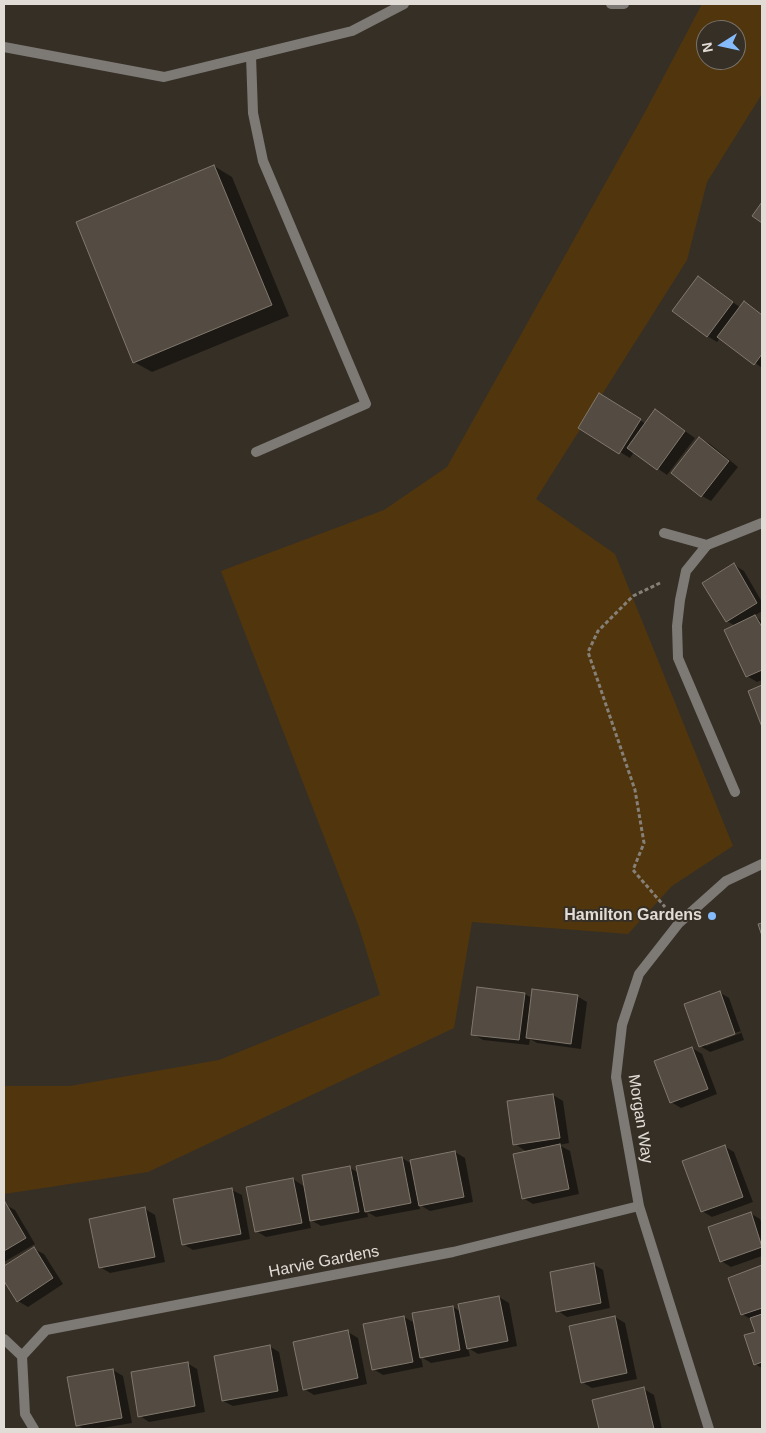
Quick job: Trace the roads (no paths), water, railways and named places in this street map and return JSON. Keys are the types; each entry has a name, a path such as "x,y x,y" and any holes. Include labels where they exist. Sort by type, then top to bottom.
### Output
{"street":[{"path":"4,47 164,78 352,31 404,4"},
{"path":"611,4 624,4"},
{"path":"251,56 253,113 263,161 366,404 256,452"},
{"path":"735,792 678,658 677,626 686,571 707,545 762,523"},
{"path":"664,532 707,545"},
{"name":"Morgan Way","path":"708,1429 639,1206 616,1077 622,1025 639,974 679,923 726,882 762,864"},
{"name":"Harvie Gardens","path":"22,1356 46,1330 453,1252 639,1206"},
{"path":"4,1339 22,1356 25,1414 34,1429"}],"place":[{"name":"Hamilton Gardens","path":"712,916"}]}
